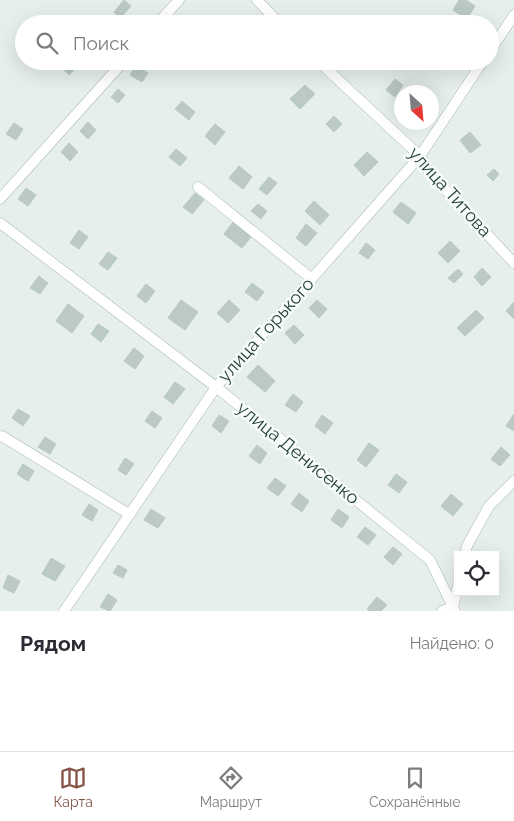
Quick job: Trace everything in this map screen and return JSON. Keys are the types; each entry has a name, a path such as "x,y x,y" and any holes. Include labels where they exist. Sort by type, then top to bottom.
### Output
{"street":[{"path":"165,15 179,0"},
{"path":"258,0 272,15"},
{"path":"499,38 514,15"},
{"path":"0,199 116,70"},
{"name":"улица Титова","path":"328,70 420,156 429,172 514,263"},
{"name":"улица Горького","path":"64,611 216,387 420,156 477,70"},
{"path":"198,187 312,279"},
{"name":"улица Денисенко","path":"0,223 216,387 430,560 454,609"},
{"path":"2,436 129,514"},
{"path":"466,551 489,506 514,481"},
{"path":"442,611 454,609 456,596"}],"building":[{"path":"124,0 131,6 123,15 117,15 114,12"},
{"path":"459,0 466,0 475,6 469,15 461,15 453,10"},
{"path":"64,70 74,70 69,75"},
{"path":"133,70 143,70 148,73 142,82 130,75"},
{"path":"395,79 403,85 394,85 394,96 386,90"},
{"path":"305,85 315,94 300,109 290,99"},
{"path":"118,89 125,95 118,103 111,97"},
{"path":"182,101 195,112 189,120 175,109"},
{"path":"334,116 342,124 334,132 326,124"},
{"path":"88,122 96,130 88,139 80,131"},
{"path":"14,123 23,129 16,140 6,134"},
{"path":"215,124 225,132 215,145 205,136"},
{"path":"470,132 481,145 470,153 460,140"},
{"path":"69,143 78,152 70,161 61,152"},
{"path":"176,149 187,158 180,166 169,157"},
{"path":"367,152 378,162 364,176 354,165"},
{"path":"239,166 252,177 243,189 229,178"},
{"path":"494,169 499,174 493,181 487,175"},
{"path":"269,177 277,183 267,195 259,189"},
{"path":"26,188 36,195 28,206 18,199"},
{"path":"195,193 204,200 192,214 183,207"},
{"path":"314,201 329,215 320,225 305,211"},
{"path":"401,202 416,213 408,224 393,212"},
{"path":"258,204 267,211 261,219 251,211"},
{"path":"233,222 251,237 242,248 224,234"},
{"path":"306,224 317,233 306,246 296,238"},
{"path":"79,230 88,237 79,249 70,243"},
{"path":"450,241 460,251 448,263 438,253"},
{"path":"366,243 375,250 368,259 359,253"},
{"path":"108,252 117,258 108,270 99,264"},
{"path":"482,268 491,277 482,286 474,277"},
{"path":"458,269 463,274 454,283 448,278"},
{"path":"39,276 48,283 40,294 30,288"},
{"path":"252,283 264,292 257,301 245,292"},
{"path":"146,284 155,291 146,303 137,296"},
{"path":"181,300 198,312 185,330 168,318"},
{"path":"229,300 240,310 228,323 217,313"},
{"path":"317,300 327,309 319,318 309,308"},
{"path":"514,302 514,319 506,311"},
{"path":"68,304 84,316 72,333 56,321"},
{"path":"476,310 484,318 465,336 457,328"},
{"path":"98,324 109,331 101,342 91,334"},
{"path":"294,325 304,335 295,344 285,333"},
{"path":"134,348 144,356 135,369 124,361"},
{"path":"258,365 275,381 265,392 247,377"},
{"path":"175,382 185,389 173,404 164,397"},
{"path":"293,394 303,402 296,412 285,405"},
{"path":"18,409 30,416 23,426 12,418"},
{"path":"152,411 162,418 155,428 145,421"},
{"path":"514,414 514,431 506,426"},
{"path":"219,415 229,421 221,433 212,426"},
{"path":"322,415 333,423 325,434 315,426"},
{"path":"45,437 56,444 50,454 38,447"},
{"path":"369,443 379,450 366,467 357,460"},
{"path":"257,445 267,453 260,464 249,456"},
{"path":"501,447 510,455 500,466 491,459"},
{"path":"125,458 134,464 126,475 118,470"},
{"path":"23,464 34,471 28,481 17,474"},
{"path":"396,474 407,482 399,493 388,485"},
{"path":"275,478 286,486 278,496 267,488"},
{"path":"299,493 309,501 302,512 291,504"},
{"path":"451,494 463,504 453,516 441,506"},
{"path":"89,504 98,510 92,521 82,515"},
{"path":"151,509 165,518 158,528 144,520"},
{"path":"338,509 349,517 342,528 331,520"},
{"path":"365,527 376,535 368,545 357,537"},
{"path":"393,547 402,554 393,565 384,557"},
{"path":"51,558 65,566 55,581 42,574"},
{"path":"118,565 127,570 123,578 113,573"},
{"path":"8,575 20,581 14,593 3,588"},
{"path":"108,594 117,600 110,611 100,607"},
{"path":"377,597 387,605 381,611 370,611 367,609"}]}
